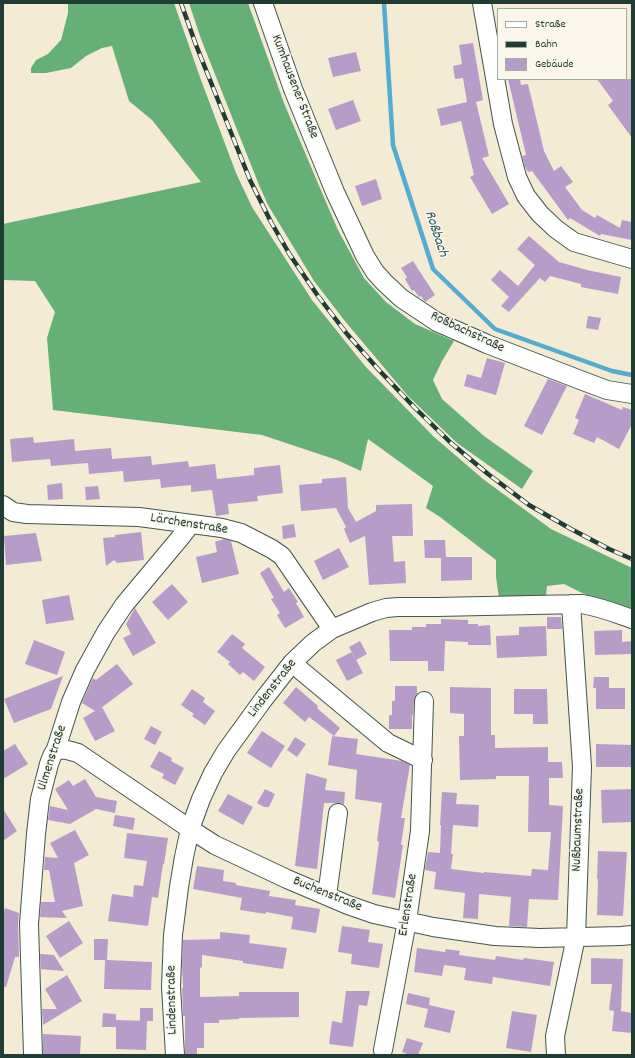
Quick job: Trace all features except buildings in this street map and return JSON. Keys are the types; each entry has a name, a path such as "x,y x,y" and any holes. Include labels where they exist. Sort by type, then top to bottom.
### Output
{"street":[{"name":"Kumhausener Straße","path":"263,3 293,89 326,170"},
{"path":"482,3 504,124 517,177 526,196 540,214 556,229 574,242 632,259"},
{"name":"Roßbachstraße","path":"326,170 365,256 375,272 401,298 437,322 487,344 607,390 632,394"},
{"name":"Lärchenstraße","path":"3,505 13,512 27,514 139,517 222,528 241,533 272,549 282,556 332,629"},
{"name":"Ulmenstraße","path":"32,1055 30,924 33,862 40,799 49,764 56,749 71,702 85,670 106,632 124,605 191,524"},
{"name":"Nußbaumstraße","path":"556,1055 555,1036 576,937 582,767 571,604"},
{"name":"Lindenstraße","path":"175,1055 172,987 173,936 179,887 190,829 201,799 213,773 226,751 292,663 313,643 332,629 372,612 398,606 436,607 582,604 608,610 632,619"},
{"path":"292,663 388,743 422,760"},
{"name":"Erlenstraße","path":"383,1050 407,921 420,831 424,701"},
{"name":"Buchenstraße","path":"56,749 78,753 215,845 287,880 374,914 433,927 495,936 540,938 632,935"},
{"path":"327,896 338,813"}],"green space":[{"path":"68,3 174,3 236,173 252,207 312,300 365,366 433,436 483,479 551,529 632,568 632,612 610,602 588,596 564,584 547,586 546,596 499,598 496,577 496,560 426,508 433,486 368,439 361,471 337,460 262,435 53,410 47,338 55,312 35,281 3,280 3,224 201,182 152,120 129,101 112,46 102,48 86,56 71,68 46,73 31,73 31,68 36,60 48,54 61,40 68,13"},
{"path":"189,3 248,3 284,103 338,230 364,278 386,302 415,324 454,341 433,380 442,399 484,436 533,471 522,489 457,443 408,396 344,320 314,281 268,205 259,185 201,39"}],"waterway":[{"name":"Roßbach","path":"384,3 393,145 433,269 495,329 612,371 632,375"}],"railway":[{"path":"181,3 196,45 250,180 271,222 290,255 318,296 347,334 415,408 451,443 488,474 529,505 609,549 632,559"}]}
